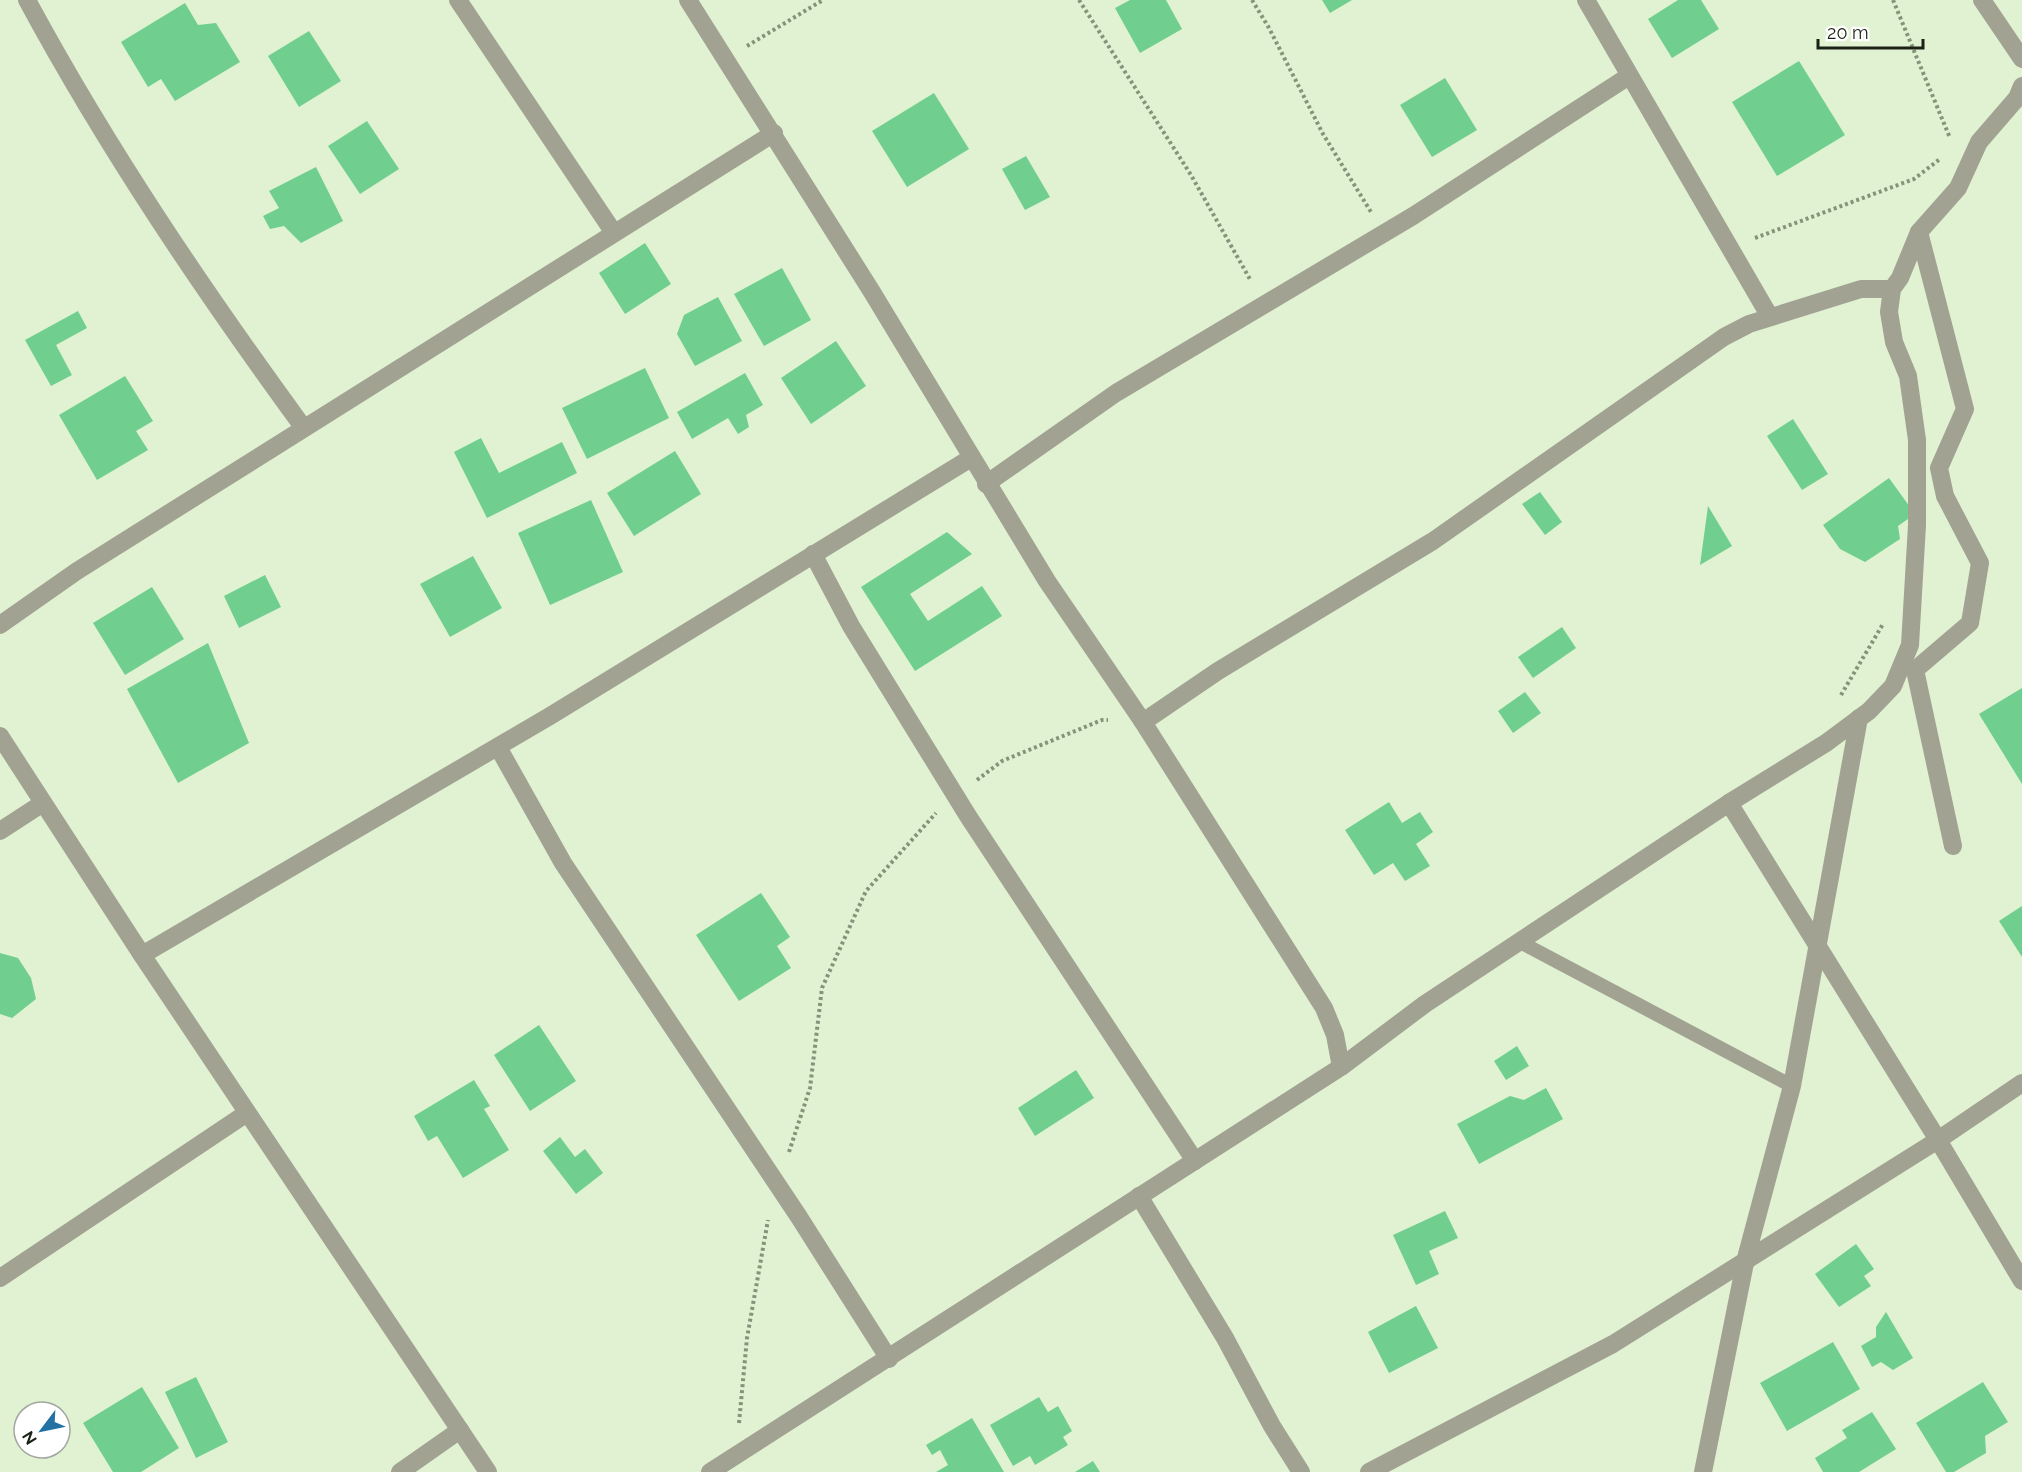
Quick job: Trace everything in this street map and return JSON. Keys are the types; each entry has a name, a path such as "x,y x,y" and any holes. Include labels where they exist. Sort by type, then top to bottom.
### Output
{"street":[{"path":"27,0 72,82 165,230 303,427"},
{"path":"458,0 614,233"},
{"path":"688,0 774,133 1047,581 1143,722 1324,1008 1335,1035 1341,1067"},
{"path":"1586,0 1770,317"},
{"path":"1982,0 2022,59"},
{"path":"986,484 1116,393 1385,233 1629,76"},
{"path":"710,1472 1341,1067 1425,1004 1728,803 1826,743 1859,718 1893,686 1910,645 1917,525 1917,440 1908,376 1894,342 1889,312 1892,289 1900,278 1919,232 1958,188 1979,142 2017,98 2022,86"},
{"path":"0,625 77,571 303,427 774,133"},
{"path":"1919,232 1965,409 1939,468 1946,496 1980,563 1970,622 1915,670 1953,846"},
{"path":"1143,722 1218,670 1433,541 1724,337 1770,317 1861,289 1892,289"},
{"path":"142,955 498,747 971,458"},
{"path":"813,554 851,626 956,796 1195,1161"},
{"path":"1703,1472 1746,1258 1792,1086 1819,948 1859,718"},
{"path":"0,736 142,955 488,1472"},
{"path":"498,747 563,863 889,1359"},
{"path":"0,831 44,802"},
{"path":"1728,803 1938,1140 2022,1281"},
{"path":"1369,1472 1613,1344 1746,1258 1938,1140 2022,1083"},
{"path":"0,1278 247,1113"},
{"path":"1139,1196 1226,1338 1272,1426 1301,1472"},
{"path":"400,1472 460,1431"}],"lane":[{"path":"1520,942 1792,1086"}],"path":[{"path":"726,58 823,0"},
{"path":"1079,0 1191,175 1265,305"},
{"path":"1252,0 1269,28 1323,134 1385,233"},
{"path":"1893,0 1954,148"},
{"path":"1731,247 1914,179 1946,154"},
{"path":"1836,705 1887,617"},
{"path":"735,1456 747,1338 762,1248 778,1187 810,1088 822,988 866,891 925,822 1002,761 1102,720 1143,722"}],"building":[{"path":"1130,0 1166,0 1182,29 1140,53 1115,8"},
{"path":"1322,0 1352,0 1330,13"},
{"path":"1678,0 1701,0 1719,29 1672,58 1648,19"},
{"path":"185,3 198,25 216,23 240,62 175,101 161,79 148,87 121,42"},
{"path":"309,31 341,81 299,107 268,56"},
{"path":"1799,61 1845,135 1777,176 1732,102"},
{"path":"1445,78 1477,130 1432,157 1400,105"},
{"path":"934,93 969,149 907,187 872,131"},
{"path":"367,121 399,169 360,194 328,146"},
{"path":"1026,156 1050,197 1025,210 1002,169"},
{"path":"316,167 343,221 301,243 284,226 270,229 263,216 279,208 269,191"},
{"path":"645,243 671,284 625,314 599,273"},
{"path":"782,268 811,320 764,346 734,294"},
{"path":"718,297 742,341 695,366 677,334 684,315"},
{"path":"78,311 87,328 56,345 72,375 51,386 25,340"},
{"path":"836,341 866,386 811,424 781,378"},
{"path":"645,368 669,418 587,459 562,408"},
{"path":"745,373 763,405 746,415 749,427 738,434 728,418 692,439 677,412"},
{"path":"125,376 153,421 136,431 148,450 97,480 59,415"},
{"path":"1793,419 1828,474 1802,490 1767,436"},
{"path":"481,438 499,473 562,442 577,473 487,518 454,452"},
{"path":"675,451 701,494 634,536 607,493"},
{"path":"1889,478 1915,514 1898,526 1900,539 1865,562 1840,549 1823,525"},
{"path":"1540,492 1562,522 1545,535 1522,504"},
{"path":"591,500 623,572 550,605 518,533"},
{"path":"1708,506 1732,546 1700,565"},
{"path":"947,532 972,554 910,594 928,621 982,586 1002,616 915,671 861,587"},
{"path":"473,556 502,608 450,637 420,584"},
{"path":"265,575 281,607 239,628 224,596"},
{"path":"152,587 184,639 125,675 93,623"},
{"path":"1562,627 1576,648 1533,678 1518,657"},
{"path":"208,643 249,743 178,783 127,689"},
{"path":"2022,688 2022,784 1979,714"},
{"path":"1525,692 1541,713 1513,733 1498,711"},
{"path":"1389,802 1402,823 1420,812 1433,832 1416,844 1430,866 1405,881 1393,863 1374,875 1345,830"},
{"path":"761,893 790,937 777,946 791,968 739,1001 696,935"},
{"path":"2022,906 2022,957 1999,921"},
{"path":"0,953 18,958 31,978 36,999 12,1018 0,1014"},
{"path":"539,1025 576,1081 530,1111 494,1055"},
{"path":"1517,1046 1529,1066 1506,1080 1494,1061"},
{"path":"1076,1070 1094,1098 1035,1136 1018,1108"},
{"path":"474,1080 490,1106 484,1109 509,1150 463,1178 437,1136 428,1141 414,1116"},
{"path":"1546,1088 1563,1119 1479,1164 1457,1124 1510,1096 1524,1100"},
{"path":"560,1137 575,1157 585,1149 603,1173 576,1194 543,1151"},
{"path":"1445,1211 1458,1238 1429,1251 1439,1274 1416,1285 1393,1235"},
{"path":"1856,1244 1874,1269 1864,1276 1871,1286 1839,1307 1815,1274"},
{"path":"1416,1306 1438,1348 1389,1373 1368,1332"},
{"path":"1886,1312 1913,1358 1893,1370 1881,1362 1872,1367 1861,1346 1876,1337 1876,1327"},
{"path":"1833,1342 1860,1389 1787,1431 1760,1383"},
{"path":"196,1377 228,1442 196,1458 165,1392"},
{"path":"1983,1382 2008,1422 1985,1436 1986,1453 1954,1472 1946,1472 1916,1423"},
{"path":"142,1387 179,1448 141,1472 113,1472 83,1423"},
{"path":"1039,1397 1048,1412 1058,1406 1072,1431 1063,1437 1068,1445 1035,1465 1030,1456 1013,1466 990,1425"},
{"path":"1872,1412 1896,1449 1859,1472 1823,1472 1815,1458 1847,1438 1842,1430"},
{"path":"972,1418 1004,1472 936,1472 948,1465 940,1450 932,1455 926,1445"},
{"path":"1093,1461 1100,1472 1075,1472"}]}
